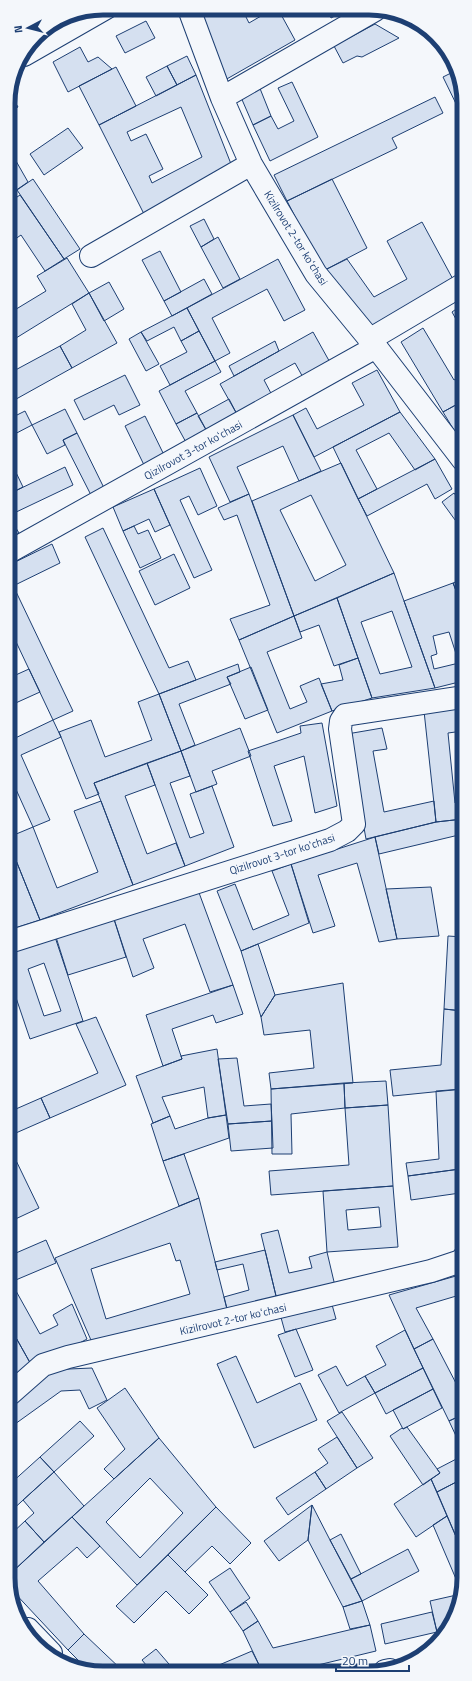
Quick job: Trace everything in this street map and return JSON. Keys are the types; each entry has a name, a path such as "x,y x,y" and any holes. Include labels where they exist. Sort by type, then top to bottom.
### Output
{"street":[{"name":"Kizilrovot 2-tor koʻchasi","path":"191,15 222,98 251,164 316,274 373,344 457,452"},
{"path":"222,98 366,15"},
{"path":"35,48 92,16"},
{"path":"91,256 251,164"},
{"name":"Qizilrovot 3-tor koʻchasi","path":"15,549 373,344 457,288"},
{"name":"Qizilrovot 3-tor koʻchasi","path":"15,940 330,840 347,831 354,824 340,729 341,721 345,715 457,698"},
{"name":"Kizilrovot 2-tor koʻchasi","path":"15,1390 43,1365 68,1357 431,1272 457,1262"}],"building":[{"path":"202,15 245,15 249,23 263,15 281,15 295,40 225,80"},
{"path":"330,15 337,15 331,18"},
{"path":"146,21 155,38 125,53 116,36"},
{"path":"375,24 399,38 362,57 357,56 343,63 334,46"},
{"path":"80,47 88,62 98,57 112,69 68,92 53,62"},
{"path":"187,56 196,75 177,85 167,66"},
{"path":"167,66 177,85 156,96 146,77"},
{"path":"116,67 136,106 99,125 79,86"},
{"path":"451,73 455,86 457,106 443,77"},
{"path":"196,75 233,169 144,214 99,125","holes":["181,107 202,157 152,183 149,176 163,169 146,134 131,141 127,132"]},
{"path":"292,82 318,137 270,161 253,125 271,116 278,129 294,121 278,88"},
{"path":"259,86 271,116 253,125 240,95"},
{"path":"435,97 443,113 392,138 397,148 287,201 274,175"},
{"path":"68,128 83,148 44,175 30,154"},
{"path":"15,159 28,182 15,191"},
{"path":"33,179 80,249 64,259 17,190"},
{"path":"332,179 367,248 323,271 287,201"},
{"path":"20,195 64,259 45,271 21,235 15,239 15,198"},
{"path":"204,219 214,239 201,247 190,226"},
{"path":"422,222 455,283 368,330 323,271 347,259 374,297 407,279 387,241"},
{"path":"218,237 240,279 223,288 201,247"},
{"path":"160,251 181,292 164,301 142,260"},
{"path":"67,258 89,293 15,339 15,310 46,291 37,276"},
{"path":"278,259 305,310 284,321 267,289 212,318 230,353 215,361 187,308"},
{"path":"204,279 212,294 172,316 164,301"},
{"path":"109,282 124,309 104,321 89,293"},
{"path":"89,293 117,343 72,368 60,346 86,330 72,304"},
{"path":"187,308 199,331 181,341 174,327 147,341 141,332"},
{"path":"457,308 457,321 452,312"},
{"path":"423,328 454,380 457,378 457,404 443,412 401,342"},
{"path":"199,331 215,361 170,385 160,366 187,352 181,341"},
{"path":"141,332 159,364 146,371 129,339"},
{"path":"313,332 332,366 305,381 295,363 264,380 274,399 239,418 220,384"},
{"path":"275,341 279,351 234,376 229,366"},
{"path":"60,346 72,368 15,400 15,370"},
{"path":"215,361 221,372 185,391 197,413 176,424 159,391"},
{"path":"377,370 400,412 314,457 293,415 306,408 317,429 364,405 352,383"},
{"path":"125,375 140,405 119,415 114,405 84,420 74,400"},
{"path":"229,399 239,418 209,435 198,416"},
{"path":"457,404 457,435 443,412"},
{"path":"65,409 77,433 63,440 65,445 47,454 32,425"},
{"path":"25,411 32,425 15,434 15,416"},
{"path":"400,412 435,459 415,470 389,433 356,450 377,489 358,499 333,447"},
{"path":"197,413 209,435 188,446 176,424"},
{"path":"293,415 321,471 299,481 283,446 237,467 249,494 230,502 209,457"},
{"path":"145,416 165,457 145,467 125,426"},
{"path":"77,433 106,492 93,499 63,440"},
{"path":"435,459 452,489 435,499 427,484 367,516 358,499"},
{"path":"341,463 394,573 294,616 252,501","holes":["311,495 346,565 315,581 280,510"]},
{"path":"65,467 73,485 15,513 15,491"},
{"path":"200,468 217,506 198,515 189,496 180,500 212,570 194,578 154,489"},
{"path":"15,470 23,487 15,491"},
{"path":"154,489 170,525 155,532 149,519 123,531 113,507"},
{"path":"454,493 457,497 457,523 442,502"},
{"path":"249,494 294,616 239,640 230,619 270,605 237,515 224,520 218,508"},
{"path":"15,526 19,533 15,536"},
{"path":"134,526 138,534 148,530 161,558 140,568 123,531"},
{"path":"103,528 169,668 188,661 196,680 159,694 85,537"},
{"path":"52,544 60,563 15,585 15,562"},
{"path":"174,554 190,588 155,605 139,571"},
{"path":"394,573 435,688 372,698 337,598","holes":["392,611 412,667 380,674 361,622"]},
{"path":"457,581 457,593 453,583"},
{"path":"453,583 457,593 457,657 449,632 433,636 437,654 431,656 434,669 457,663 457,682 435,688 404,601"},
{"path":"15,590 73,711 53,720 15,640"},
{"path":"337,598 358,658 334,666 319,625 300,632 294,616"},
{"path":"294,616 302,638 267,652 290,709 307,702 300,686 319,678 332,711 277,733 239,640"},
{"path":"358,658 372,698 332,711 321,684 343,680 339,665"},
{"path":"238,664 240,672 227,677 231,684 179,704 195,745 181,751 159,694"},
{"path":"251,667 268,710 245,719 227,677"},
{"path":"29,669 40,692 15,703 15,675"},
{"path":"159,694 181,751 94,783 99,794 86,799 59,732 91,720 105,757 152,740 138,702"},
{"path":"457,708 457,732 448,733 455,803 457,803 457,820 436,822 424,711"},
{"path":"53,720 61,737 21,755 50,820 33,827 15,787 15,738"},
{"path":"322,723 337,806 315,813 304,756 274,766 292,821 273,826 248,751 301,733 300,726"},
{"path":"240,728 251,756 212,771 217,784 196,792 181,751"},
{"path":"382,728 387,749 373,751 384,812 434,801 436,822 366,839 347,734"},
{"path":"181,751 190,776 170,783 190,838 204,833 190,794 212,786 234,847 185,866 147,763"},
{"path":"147,763 155,785 125,796 147,854 176,843 185,866 133,885 94,783"},
{"path":"101,801 133,885 40,920 15,858 15,834 33,827 57,888 98,872 74,811"},
{"path":"457,820 457,835 379,854 375,837 436,822"},
{"path":"375,837 397,939 379,942 357,863 318,875 335,926 313,933 291,864"},
{"path":"15,858 40,920 15,928"},
{"path":"291,864 309,923 241,951 217,891 235,884 253,930 289,915 272,871"},
{"path":"431,887 439,936 397,939 386,889"},
{"path":"198,890 233,985 210,992 185,924 143,939 154,968 133,977 113,916"},
{"path":"113,916 126,957 68,975 55,934"},
{"path":"54,934 83,1021 30,1039 15,995 15,947","holes":["44,963 61,1011 44,1016 28,969"]},
{"path":"448,936 457,937 457,1010 444,1009"},
{"path":"258,944 275,995 261,1017 241,951"},
{"path":"343,983 353,1083 271,1089 269,1073 314,1068 310,1030 264,1035 261,1017 275,995"},
{"path":"233,985 243,1014 216,1023 213,1015 172,1029 182,1059 163,1066 146,1015"},
{"path":"444,1009 457,1010 457,1090 393,1096 390,1070 441,1065"},
{"path":"96,1017 126,1085 50,1118 41,1098 98,1073 76,1024"},
{"path":"217,1049 226,1115 208,1118 204,1087 162,1097 170,1116 153,1123 136,1076 182,1059 181,1056"},
{"path":"237,1058 244,1106 271,1104 272,1121 228,1124 218,1059"},
{"path":"386,1081 388,1105 345,1108 344,1083"},
{"path":"344,1083 345,1108 291,1114 292,1154 272,1154 271,1089"},
{"path":"457,1089 457,1169 408,1176 406,1163 439,1159 436,1091"},
{"path":"41,1098 50,1118 15,1133 15,1109"},
{"path":"388,1105 393,1186 271,1195 269,1171 349,1165 345,1108"},
{"path":"226,1115 229,1138 163,1161 151,1124 170,1116 175,1129 208,1118"},
{"path":"272,1121 273,1148 231,1151 228,1124"},
{"path":"184,1154 199,1198 179,1206 163,1161"},
{"path":"15,1158 39,1208 15,1219"},
{"path":"457,1169 457,1193 411,1200 408,1176"},
{"path":"393,1186 398,1247 327,1252 323,1191","holes":["379,1207 381,1227 348,1230 346,1210"]},
{"path":"199,1198 228,1313 94,1347 55,1258","holes":["170,1243 176,1261 180,1260 190,1294 106,1319 91,1269"]},
{"path":"278,1230 289,1273 312,1268 309,1257 327,1252 335,1286 277,1300 261,1234"},
{"path":"46,1240 56,1263 15,1280 15,1253"},
{"path":"265,1250 277,1300 228,1313 224,1297 249,1290 243,1264 217,1270 215,1262"},
{"path":"457,1276 457,1296 416,1308 433,1339 414,1349 389,1295"},
{"path":"15,1289 40,1334 58,1325 53,1315 72,1304 87,1339 33,1368 15,1336"},
{"path":"331,1301 336,1319 285,1332 280,1314"},
{"path":"296,1329 313,1370 295,1377 278,1335"},
{"path":"405,1330 423,1368 375,1393 365,1376 386,1365 376,1346"},
{"path":"15,1336 33,1368 15,1382"},
{"path":"433,1339 457,1385 457,1417 449,1421 414,1349"},
{"path":"236,1356 257,1403 300,1383 317,1420 254,1448 217,1364"},
{"path":"336,1366 347,1386 365,1376 375,1393 339,1413 318,1375"},
{"path":"92,1368 107,1400 89,1409 80,1390 61,1391 15,1424 15,1393 46,1370"},
{"path":"423,1368 433,1389 386,1414 375,1393"},
{"path":"125,1388 159,1438 114,1479 104,1469 125,1449 97,1408"},
{"path":"433,1389 442,1408 403,1429 393,1410"},
{"path":"342,1412 373,1458 357,1468 327,1421"},
{"path":"457,1417 457,1438 449,1421"},
{"path":"80,1421 94,1436 54,1472 40,1457"},
{"path":"407,1427 440,1473 423,1485 390,1436 402,1428"},
{"path":"337,1437 357,1468 326,1489 315,1472 328,1463 318,1449"},
{"path":"159,1438 216,1507 137,1585 72,1517","holes":["150,1478 183,1513 140,1558 106,1522"]},
{"path":"40,1457 54,1472 15,1507 15,1480"},
{"path":"457,1459 457,1482 437,1492 431,1479 440,1473 437,1469"},
{"path":"54,1472 84,1506 44,1542 25,1521 34,1513 23,1500"},
{"path":"315,1472 326,1489 288,1515 276,1498"},
{"path":"431,1479 447,1516 416,1537 394,1504"},
{"path":"457,1482 457,1539 437,1492"},
{"path":"312,1505 308,1540 279,1561 264,1541"},
{"path":"312,1505 362,1601 343,1607 308,1540"},
{"path":"216,1507 251,1543 230,1564 212,1546 185,1572 168,1555"},
{"path":"447,1516 457,1539 457,1581 433,1525"},
{"path":"72,1517 100,1546 87,1558 77,1547 38,1581 84,1634 68,1650 17,1596 15,1569"},
{"path":"25,1521 44,1542 15,1569 15,1530"},
{"path":"341,1534 361,1574 351,1579 330,1540"},
{"path":"408,1549 419,1571 362,1601 351,1579"},
{"path":"168,1555 208,1595 189,1614 166,1591 134,1623 116,1606"},
{"path":"230,1568 250,1598 230,1612 209,1582"},
{"path":"455,1595 448,1617 438,1632 437,1632 430,1601"},
{"path":"362,1601 370,1625 350,1629 343,1607"},
{"path":"246,1602 258,1621 243,1631 230,1612"},
{"path":"432,1612 437,1632 385,1644 381,1624"},
{"path":"258,1621 273,1648 370,1625 376,1651 314,1666 260,1666 243,1631"},
{"path":"84,1634 118,1666 81,1663 68,1650"},
{"path":"156,1649 171,1666 147,1666 142,1660"},
{"path":"252,1651 260,1666 217,1666"}]}
